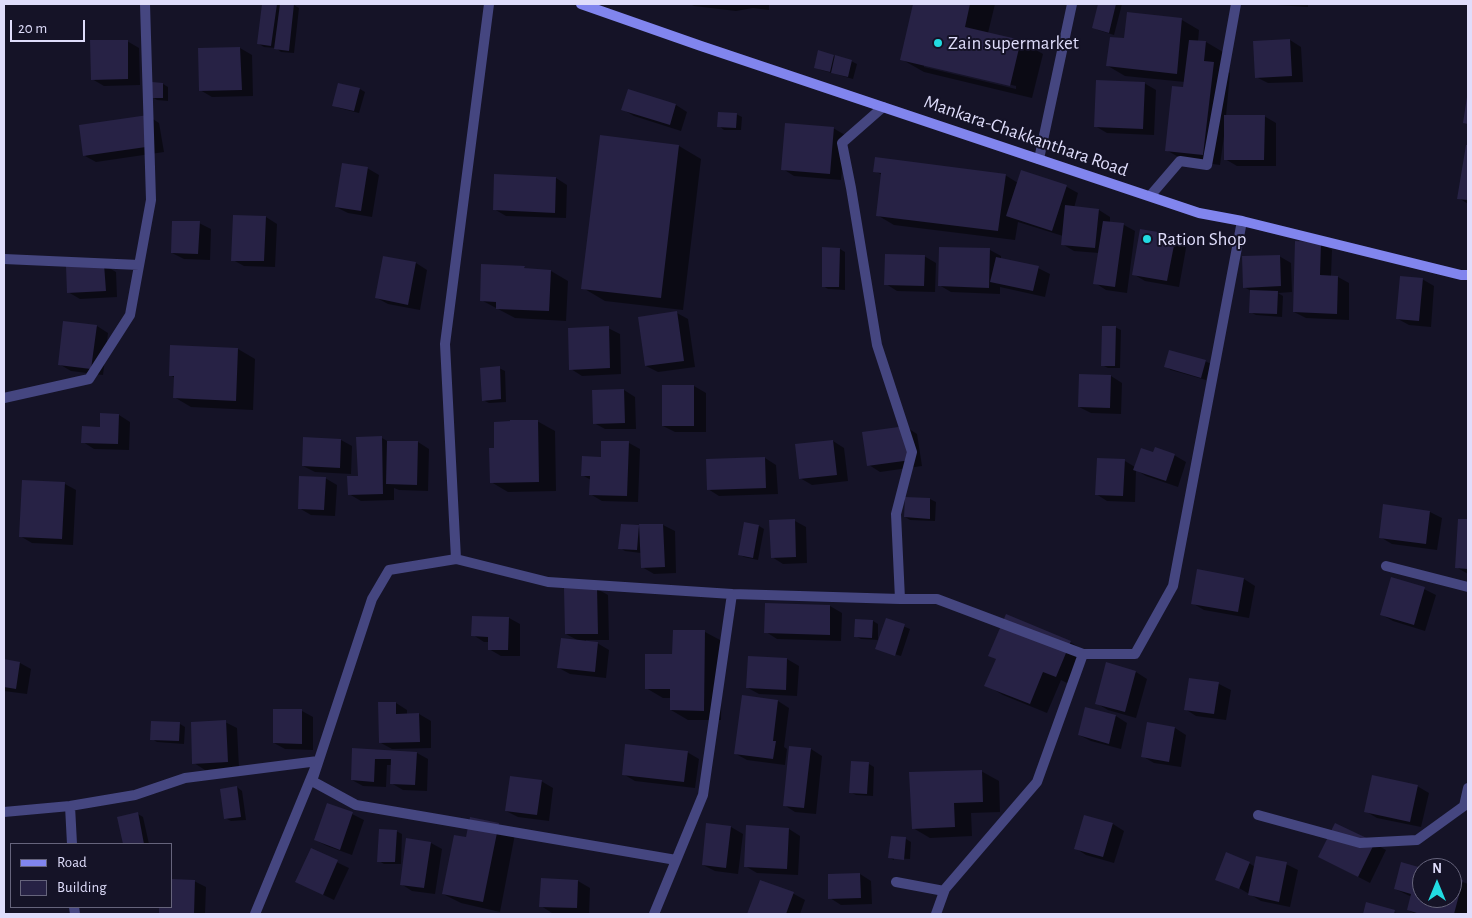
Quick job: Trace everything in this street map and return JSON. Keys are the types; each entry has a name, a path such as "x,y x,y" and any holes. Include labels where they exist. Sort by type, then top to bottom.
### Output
{"main road":[{"name":"Mankara-Chakkanthara Road","path":"580,4 1199,213 1242,221 1461,275 1468,275"}],"street":[{"path":"4,398 89,379 130,315 151,200 145,4"},
{"path":"456,559 444,344 489,4"},
{"path":"1039,159 1072,4"},
{"path":"1150,196 1180,161 1208,165 1236,4"},
{"path":"884,107 842,142 877,345 912,452 896,514 900,599"},
{"path":"676,860 356,805 312,781 372,599 389,570 456,559 548,582 732,594 938,599 1083,654 1134,654 1173,586 1242,221"},
{"path":"4,259 139,265"},
{"path":"1386,566 1468,587"},
{"path":"654,914 703,794 732,594"},
{"path":"936,914 944,891 1037,782 1083,654"},
{"path":"4,812 70,806 135,794 185,778 318,761"},
{"path":"255,914 318,761"},
{"path":"1258,814 1360,843 1417,840 1464,806 1468,788"},
{"path":"70,806 72,843"},
{"path":"896,882 944,891"}],"building":[{"path":"262,4 277,4 271,46 257,44"},
{"path":"280,4 294,4 289,51 274,49"},
{"path":"913,4 970,4 965,27 1021,40 1010,86 900,60"},
{"path":"1098,4 1116,4 1109,33 1092,28"},
{"path":"1127,12 1182,18 1177,74 1106,66 1110,37 1124,38"},
{"path":"1290,39 1292,76 1255,78 1253,41"},
{"path":"90,40 128,40 128,79 91,80"},
{"path":"1189,40 1206,41 1204,61 1214,62 1203,155 1165,151 1172,86 1183,87"},
{"path":"240,47 242,90 199,91 198,48"},
{"path":"818,50 834,55 830,72 814,68"},
{"path":"835,55 852,60 848,77 831,73"},
{"path":"1096,80 1145,82 1143,129 1094,127"},
{"path":"152,82 163,83 163,98 151,98"},
{"path":"338,83 360,88 354,111 332,106"},
{"path":"628,89 676,104 670,125 621,110"},
{"path":"1468,97 1468,124 1463,123"},
{"path":"718,112 737,113 736,128 717,127"},
{"path":"148,115 153,146 83,156 79,125"},
{"path":"1224,115 1265,115 1264,160 1224,160"},
{"path":"785,123 834,127 830,174 781,170"},
{"path":"600,135 679,145 661,298 581,289"},
{"path":"1466,145 1468,145 1468,200 1457,199"},
{"path":"875,157 1006,174 998,231 876,216 881,173 873,172"},
{"path":"342,163 368,167 361,211 335,207"},
{"path":"1021,170 1067,185 1052,231 1006,216"},
{"path":"494,174 556,177 555,213 493,210"},
{"path":"1065,205 1099,209 1095,248 1061,245"},
{"path":"233,215 266,216 264,261 231,261"},
{"path":"172,221 200,221 198,254 171,253"},
{"path":"1103,221 1124,223 1115,287 1093,284"},
{"path":"1140,229 1176,235 1167,281 1132,275"},
{"path":"1295,241 1321,242 1320,275 1338,276 1337,314 1293,312"},
{"path":"822,247 840,248 839,287 822,287"},
{"path":"939,247 990,248 989,288 938,286"},
{"path":"885,254 925,255 924,286 884,285"},
{"path":"1280,255 1281,286 1243,288 1242,256"},
{"path":"383,256 416,262 408,305 375,298"},
{"path":"996,257 1039,266 1033,291 990,282"},
{"path":"104,264 106,291 67,293 66,266"},
{"path":"481,264 525,266 524,268 551,270 549,311 496,309 496,302 480,301"},
{"path":"1400,276 1423,278 1419,321 1396,319"},
{"path":"1250,290 1278,291 1277,314 1249,313"},
{"path":"677,311 684,361 645,366 638,317"},
{"path":"63,321 97,325 91,369 58,365"},
{"path":"609,326 610,368 569,370 568,328"},
{"path":"1102,326 1116,326 1115,366 1101,366"},
{"path":"170,345 238,348 236,401 173,398 174,376 169,376"},
{"path":"1169,350 1206,360 1201,378 1164,367"},
{"path":"500,366 501,399 482,401 480,368"},
{"path":"1079,374 1111,375 1110,408 1078,407"},
{"path":"662,385 694,385 694,426 662,426"},
{"path":"624,389 625,423 593,424 592,390"},
{"path":"100,413 119,414 118,444 81,443 82,426 100,427"},
{"path":"538,420 539,482 490,483 489,448 494,448 494,422"},
{"path":"906,426 911,460 867,466 862,432"},
{"path":"382,436 383,494 348,495 347,476 358,476 356,437"},
{"path":"303,437 341,439 340,468 302,466"},
{"path":"833,440 837,475 799,479 795,444"},
{"path":"387,441 418,441 417,485 386,484"},
{"path":"601,441 629,441 627,496 589,495 590,476 581,476 582,456 601,457"},
{"path":"1155,447 1175,454 1166,481 1133,470 1141,448 1153,452"},
{"path":"765,457 766,488 707,490 706,459"},
{"path":"1097,458 1125,459 1123,496 1095,495"},
{"path":"299,476 326,477 324,510 298,509"},
{"path":"22,480 65,482 62,539 19,537"},
{"path":"905,497 930,498 930,519 904,517"},
{"path":"1383,504 1430,511 1426,544 1379,538"},
{"path":"795,519 796,557 771,558 769,520"},
{"path":"1458,519 1468,519 1468,569 1455,568"},
{"path":"744,522 759,525 753,558 738,555"},
{"path":"621,524 639,525 637,550 618,549"},
{"path":"639,524 663,524 665,567 641,568"},
{"path":"1197,569 1244,578 1238,612 1191,604"},
{"path":"1391,577 1425,587 1414,625 1380,615"},
{"path":"597,587 598,634 565,634 564,588"},
{"path":"765,603 830,605 830,635 764,633"},
{"path":"1006,614 1071,641 1056,677 1043,672 1030,704 984,686 996,659 988,656"},
{"path":"472,616 509,617 508,650 488,650 488,637 471,636"},
{"path":"886,618 905,624 895,656 875,649"},
{"path":"855,619 873,620 872,638 854,637"},
{"path":"673,630 705,630 704,711 670,710 670,689 645,689 645,654 672,654"},
{"path":"561,638 598,642 595,672 557,668"},
{"path":"748,656 787,658 786,690 746,688"},
{"path":"4,659 20,662 16,689 4,687"},
{"path":"1106,662 1136,671 1125,712 1095,704"},
{"path":"1189,678 1219,682 1214,714 1184,710"},
{"path":"742,695 778,700 773,741 776,741 773,759 734,754"},
{"path":"378,702 396,702 396,714 419,713 420,742 379,743"},
{"path":"1085,707 1116,715 1109,744 1078,735"},
{"path":"273,709 302,709 302,744 273,743"},
{"path":"226,720 228,762 192,764 191,722"},
{"path":"151,721 180,722 179,741 150,740"},
{"path":"1147,722 1175,727 1169,762 1141,757"},
{"path":"625,744 688,751 684,782 622,775"},
{"path":"789,746 811,748 804,808 783,806"},
{"path":"352,748 417,752 415,785 390,784 391,759 375,759 374,782 351,780"},
{"path":"851,761 869,762 867,794 849,793"},
{"path":"982,770 983,802 954,803 955,827 912,829 909,772"},
{"path":"1372,775 1418,785 1410,822 1364,812"},
{"path":"510,776 542,780 537,815 505,811"},
{"path":"237,786 241,817 224,819 220,789"},
{"path":"327,803 353,812 340,850 314,840"},
{"path":"138,812 144,843 123,843 117,817"},
{"path":"1084,815 1113,823 1103,857 1074,849"},
{"path":"470,817 499,823 483,902 442,894 454,835 466,837"},
{"path":"706,823 731,826 726,868 702,865"},
{"path":"1335,823 1375,842 1358,877 1318,857"},
{"path":"746,825 789,828 787,869 744,867"},
{"path":"379,829 397,830 395,862 377,862"},
{"path":"891,836 906,837 904,860 888,858"},
{"path":"406,838 431,842 424,888 400,885"},
{"path":"311,848 338,860 323,895 295,882"},
{"path":"1226,852 1250,862 1239,889 1215,880"},
{"path":"1256,856 1287,862 1279,902 1248,895"},
{"path":"1401,862 1412,865 1412,908 1456,908 1454,914 1420,914 1407,910 1411,894 1394,889"},
{"path":"860,873 861,898 828,899 828,874"},
{"path":"541,878 578,880 577,908 539,907"},
{"path":"172,879 195,880 194,914 159,914 159,908 172,908"},
{"path":"760,880 794,892 786,914 747,914"},
{"path":"1366,902 1395,910 1394,914 1363,914"}],"place":[{"name":"Zain supermarket","path":"938,43"},
{"name":"Ration Shop","path":"1147,239"}]}
